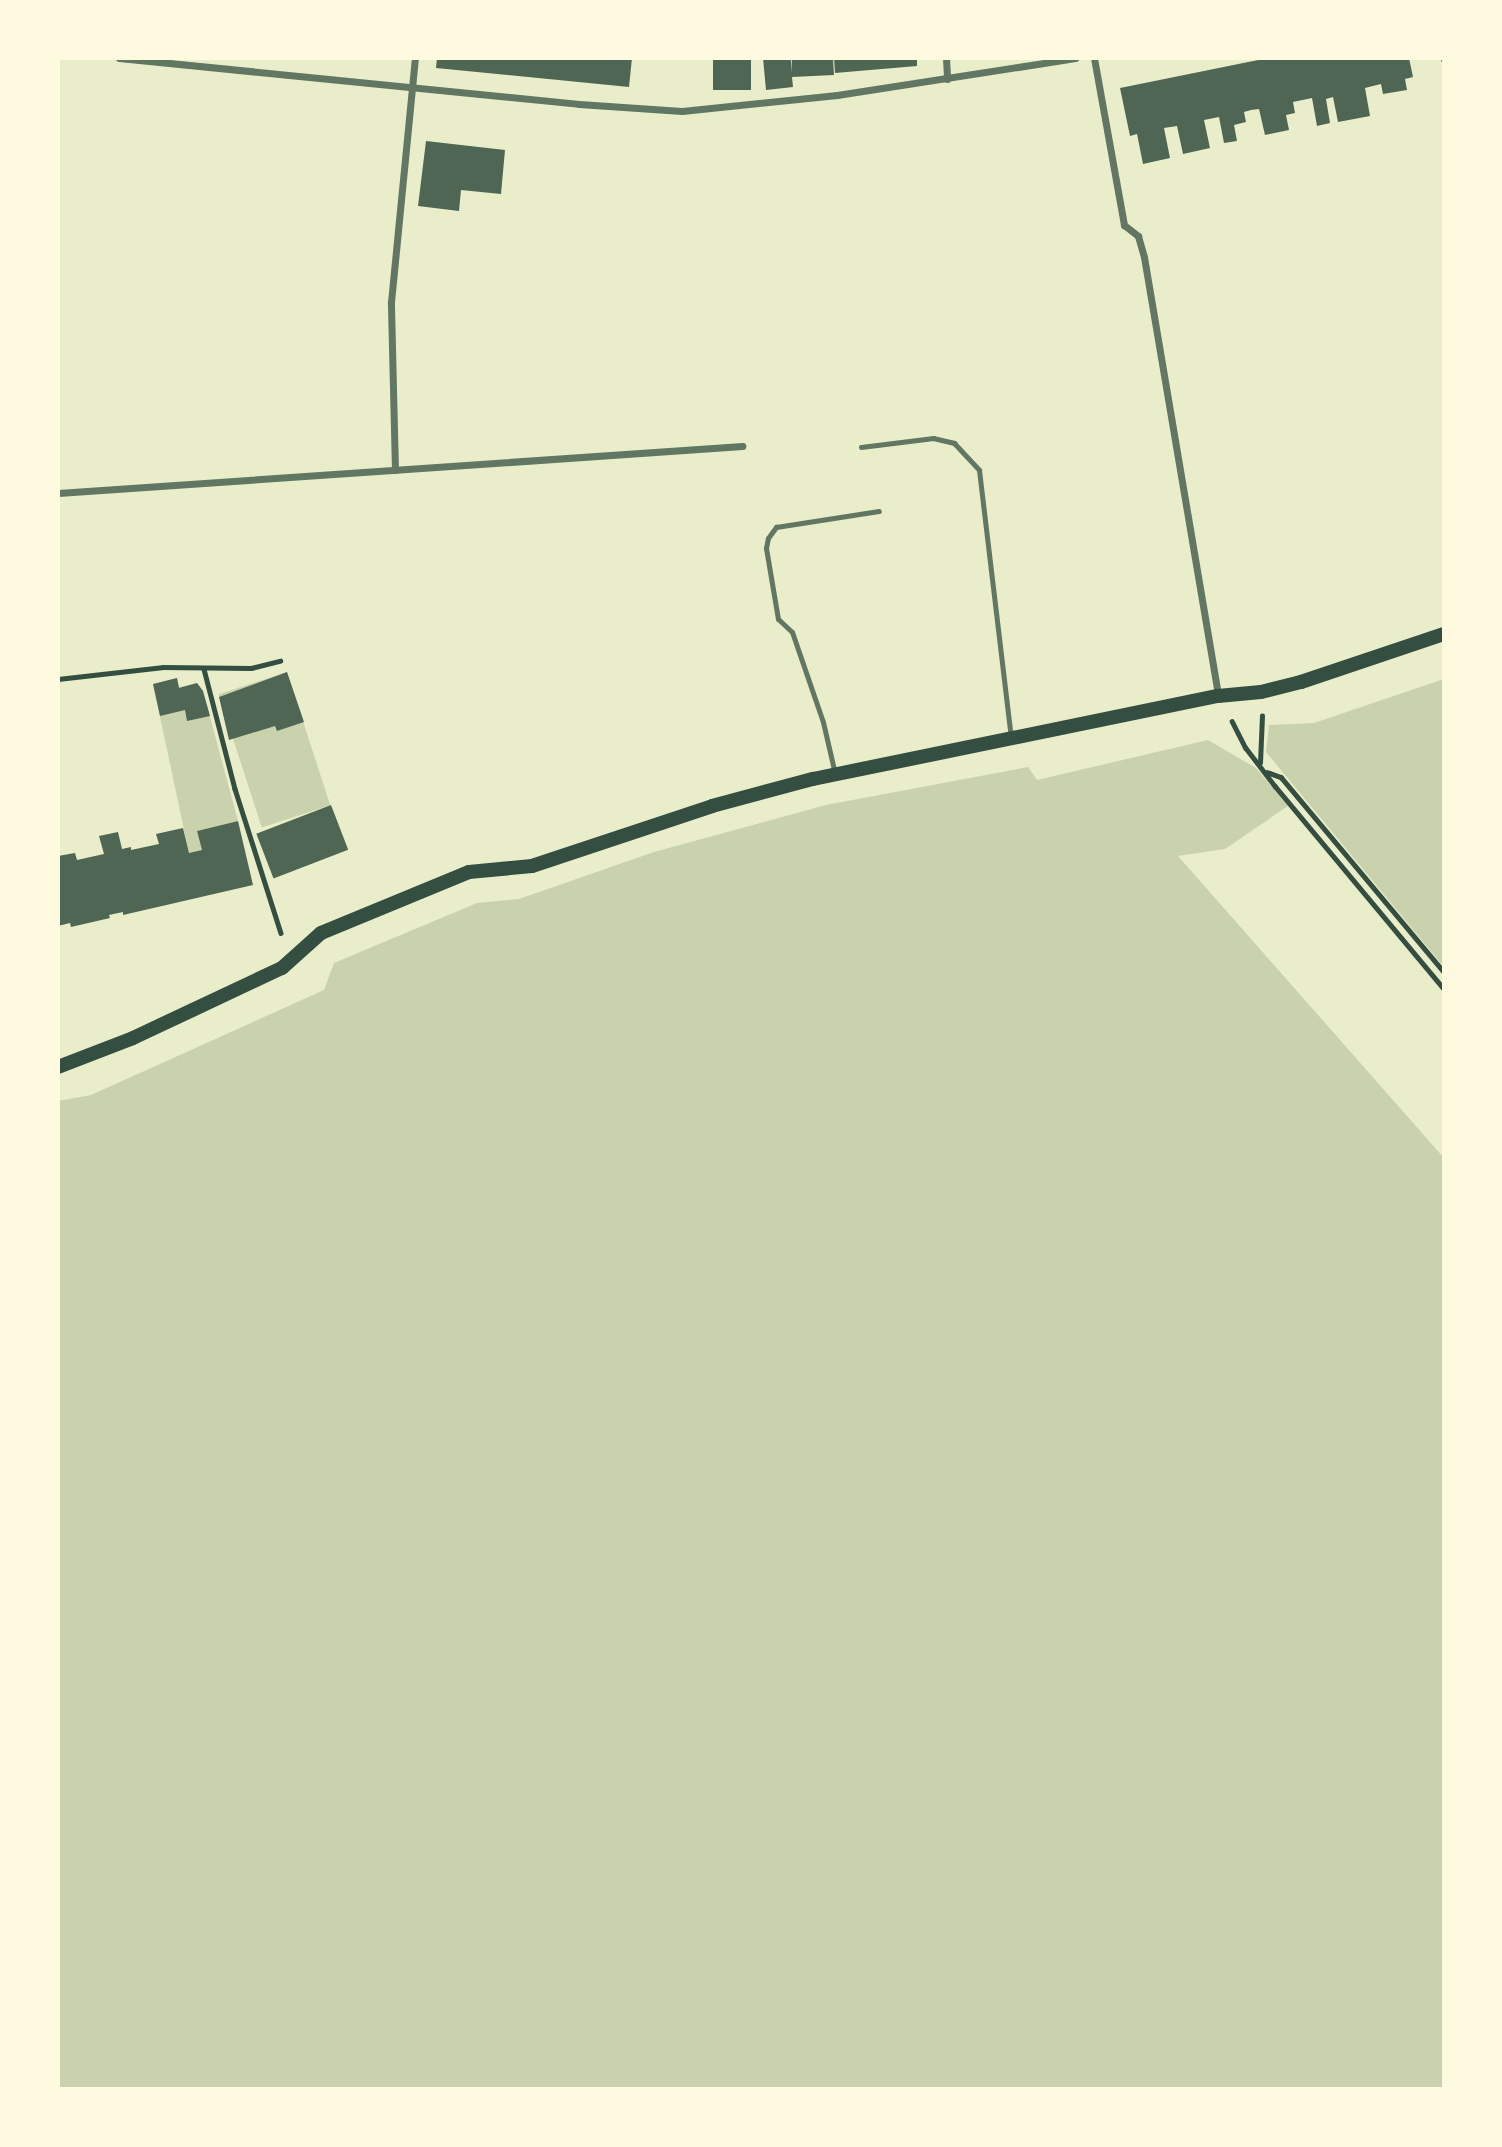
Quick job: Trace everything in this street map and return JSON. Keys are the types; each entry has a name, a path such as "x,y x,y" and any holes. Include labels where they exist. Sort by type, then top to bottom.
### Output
{"main road":[{"path":"58,1067 133,1038 282,968 321,933 469,872 532,866 712,806 835,774 1218,696 1261,692 1301,682 1444,634"}],"street":[{"path":"119,58 682,111 811,98 1075,58"},
{"path":"395,470 391,302 415,58"},
{"path":"946,58 947,79"},
{"path":"1094,58 1124,223 1138,236 1141,246 1218,696"},
{"path":"58,493 742,446"}],"lane":[{"path":"861,447 933,438 954,443 979,470 1012,740"},
{"path":"835,774 823,722 792,632 778,619 766,548 768,538 776,527 879,511"}],"path":[{"path":"58,679 163,667 251,668 280,661"},
{"path":"204,668 248,834 273,913 292,959"},
{"path":"1259,764 1261,692"},
{"path":"1218,696 1246,748 1275,786 1444,989"},
{"path":"1266,772 1281,777 1444,972"}],"green space":[{"path":"287,672 330,805 262,827 219,694"},
{"path":"177,678 179,687 197,683 203,691 238,821 197,831 202,850 189,853 153,684"},
{"path":"1444,679 1444,967 1266,752 1269,725 1314,723"},
{"path":"1208,740 1256,768 1288,806 1225,849 1178,856 1444,1158 1444,2089 58,2089 58,1101 91,1095 324,990 334,963 477,903 519,899 654,852 826,805 1028,767 1037,780"}],"building":[{"path":"437,58 632,58 629,87 436,68"},
{"path":"713,58 751,58 751,90 713,90"},
{"path":"763,58 791,58 792,73 792,58 833,58 834,75 792,77 793,87 766,90"},
{"path":"834,58 917,58 917,66 835,73"},
{"path":"1268,58 1409,58 1413,77 1405,79 1407,90 1383,94 1381,84 1365,88 1370,116 1338,122 1333,97 1326,99 1330,123 1317,126 1312,98 1293,102 1295,113 1286,115 1289,130 1265,135 1259,109 1251,110 1244,112 1246,122 1234,125 1237,141 1224,143 1219,117 1204,120 1210,148 1183,154 1177,126 1164,128 1170,158 1143,164 1137,134 1130,136 1120,88"},
{"path":"426,141 505,150 501,194 461,190 459,211 418,206"},
{"path":"287,672 304,722 277,731 275,726 229,740 219,697"},
{"path":"177,678 179,688 197,683 203,691 210,716 187,721 185,710 160,716 153,684"},
{"path":"331,805 348,850 274,878 256,834"},
{"path":"238,821 253,885 123,915 123,912 109,915 110,918 71,927 70,923 58,926 58,856 75,853 77,860 104,854 99,836 118,832 122,849 131,847 131,850 159,844 156,834 183,828 189,853 202,850 197,831"}]}
